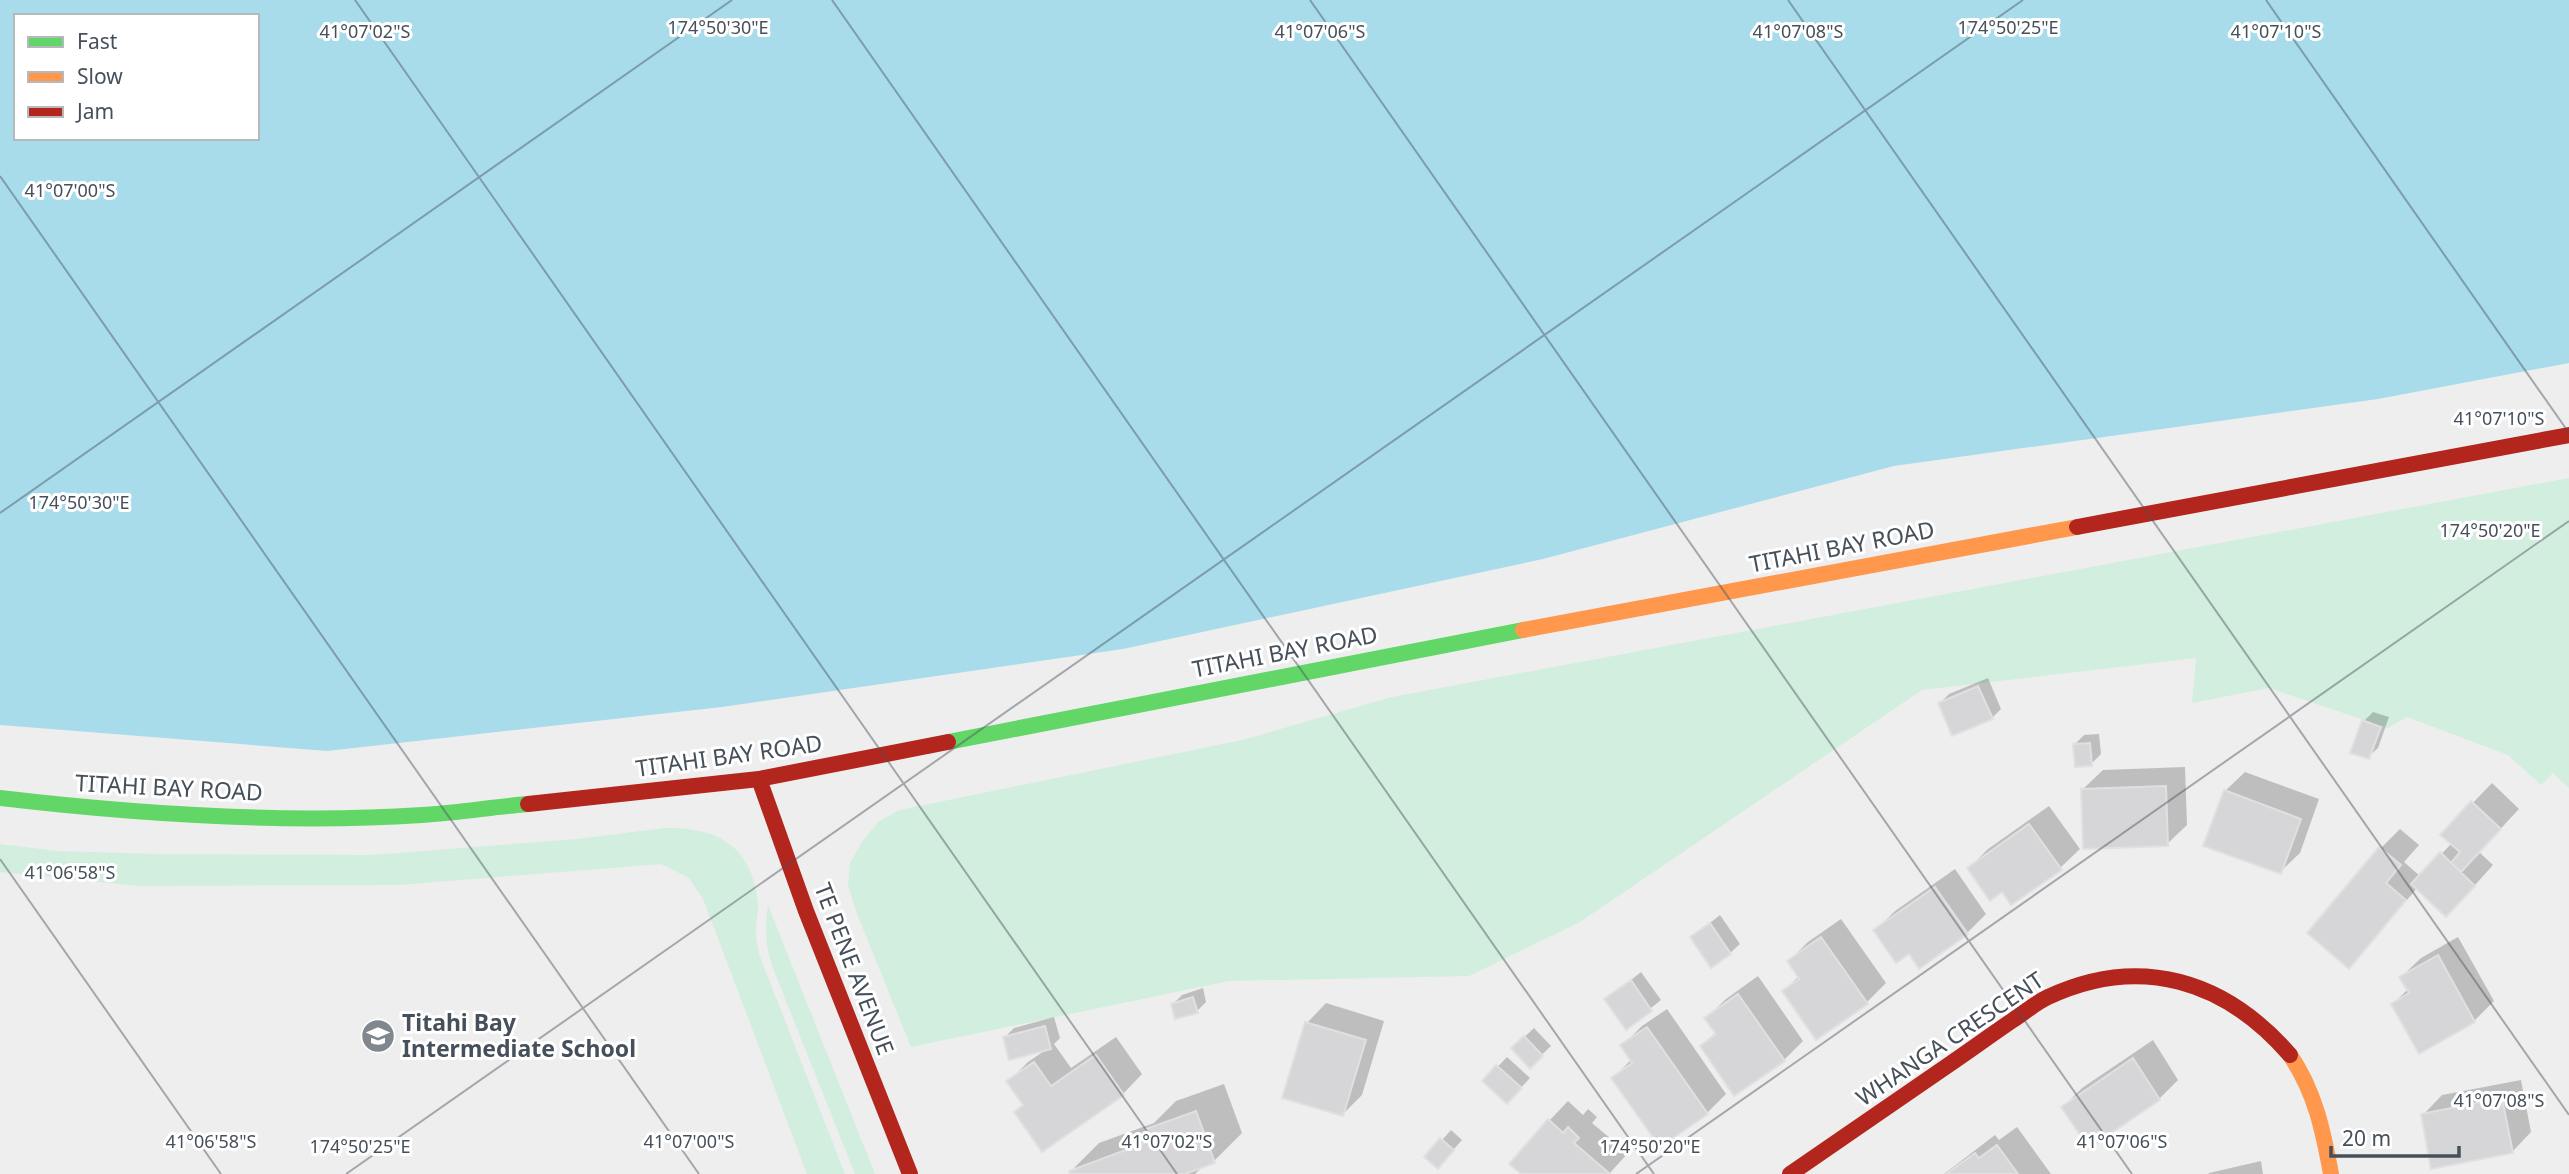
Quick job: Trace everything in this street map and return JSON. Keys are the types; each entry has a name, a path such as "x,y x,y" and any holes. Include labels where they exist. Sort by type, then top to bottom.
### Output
{"main road":[{"name":"TITAHI BAY ROAD","path":"0,798 70,806 284,818 422,816 759,779 1406,651 2569,435"},
{"name":"TE PENE AVENUE","path":"759,779 806,911 910,1174"},
{"name":"WHANGA CRESCENT","path":"1790,1174 2045,998 2076,985 2105,978 2131,976 2165,980 2207,990 2234,1003 2259,1020 2287,1050 2307,1081 2318,1109 2331,1174"}],"green space":[{"path":"2569,478 2569,788 2553,773 2541,785 2508,755 2407,717 2388,728 2269,688 2192,703 2196,658 1922,690 1580,922 1469,976 1229,981 911,1047 857,914 848,885 850,863 863,840 879,821 900,810 1242,740 1392,697"},
{"path":"664,828 701,831 716,836 740,854 749,868 758,904 756,937 759,954 845,1174 807,1174 703,899 689,878 661,864 399,885 139,886 0,872 0,844 57,851 158,854 371,855 577,839"},
{"path":"768,905 875,1174 855,1174 774,971 766,938"}],"water":[{"path":"0,0 2569,0 2569,363 2378,399 1894,466 1543,559 1123,649 722,707 327,751 0,725"}],"building":[{"path":"1978,686 1993,719 1952,736 1938,703"},
{"path":"2362,720 2381,727 2369,759 2350,753"},
{"path":"2090,743 2092,766 2075,767 2073,744"},
{"path":"2166,786 2168,846 2083,849 2081,789"},
{"path":"2224,790 2301,819 2281,874 2203,846"},
{"path":"2471,801 2501,829 2461,872 2451,863 2460,852 2440,835"},
{"path":"2029,824 2062,870 2011,905 2002,892 1990,901 1967,868"},
{"path":"2379,847 2401,865 2386,883 2406,900 2349,969 2307,933"},
{"path":"2440,852 2475,886 2446,917 2411,884"},
{"path":"1935,887 1968,934 1919,969 1909,954 1896,963 1873,930"},
{"path":"1710,923 1731,954 1711,968 1690,937"},
{"path":"1821,937 1868,1004 1816,1040 1782,991 1799,979 1787,961"},
{"path":"2438,955 2475,1022 2419,1054 2391,1004 2409,993 2399,977"},
{"path":"1631,980 1652,1011 1626,1030 1604,999"},
{"path":"1738,994 1785,1061 1734,1096 1700,1046 1716,1034 1704,1018"},
{"path":"1193,997 1198,1013 1175,1019 1171,1004"},
{"path":"1305,1022 1366,1040 1343,1116 1282,1098"},
{"path":"1045,1026 1051,1049 1009,1060 1003,1037"},
{"path":"1647,1027 1708,1114 1660,1147 1611,1078 1632,1063 1620,1045"},
{"path":"1524,1036 1543,1056 1530,1069 1511,1048"},
{"path":"1096,1055 1124,1095 1042,1152 1014,1112 1023,1105 1006,1081 1034,1062 1051,1086"},
{"path":"2133,1058 2160,1100 2089,1148 2061,1107"},
{"path":"1496,1065 1522,1088 1507,1104 1482,1081"},
{"path":"2502,1098 2513,1153 2431,1169 2421,1114"},
{"path":"1196,1111 1215,1163 1185,1174 1070,1174 1069,1171 1150,1141 1146,1129"},
{"path":"1548,1119 1563,1133 1568,1127 1579,1138 1574,1143 1610,1174 1521,1174 1509,1164"},
{"path":"1440,1138 1454,1150 1438,1169 1424,1157"},
{"path":"1997,1145 2018,1174 1946,1174 1975,1153 1979,1158"}],"traffic: fast":[{"path":"948,742 1523,630"},
{"path":"0,798 104,809 264,818 370,818 528,804"}],"traffic: slow":[{"path":"1523,630 2077,527"},
{"path":"2290,1055 2306,1083 2317,1112 2331,1174"}],"traffic: jam":[{"path":"2077,527 2569,435"},
{"path":"528,804 759,779 948,742"},
{"path":"759,779 806,911 910,1174"},
{"path":"1790,1174 2039,1002 2082,984 2115,977 2148,977 2179,982 2209,992 2238,1008 2265,1029 2290,1055"}],"place":[{"name":"Titahi Bay Intermediate School","path":"378,1036"}]}
